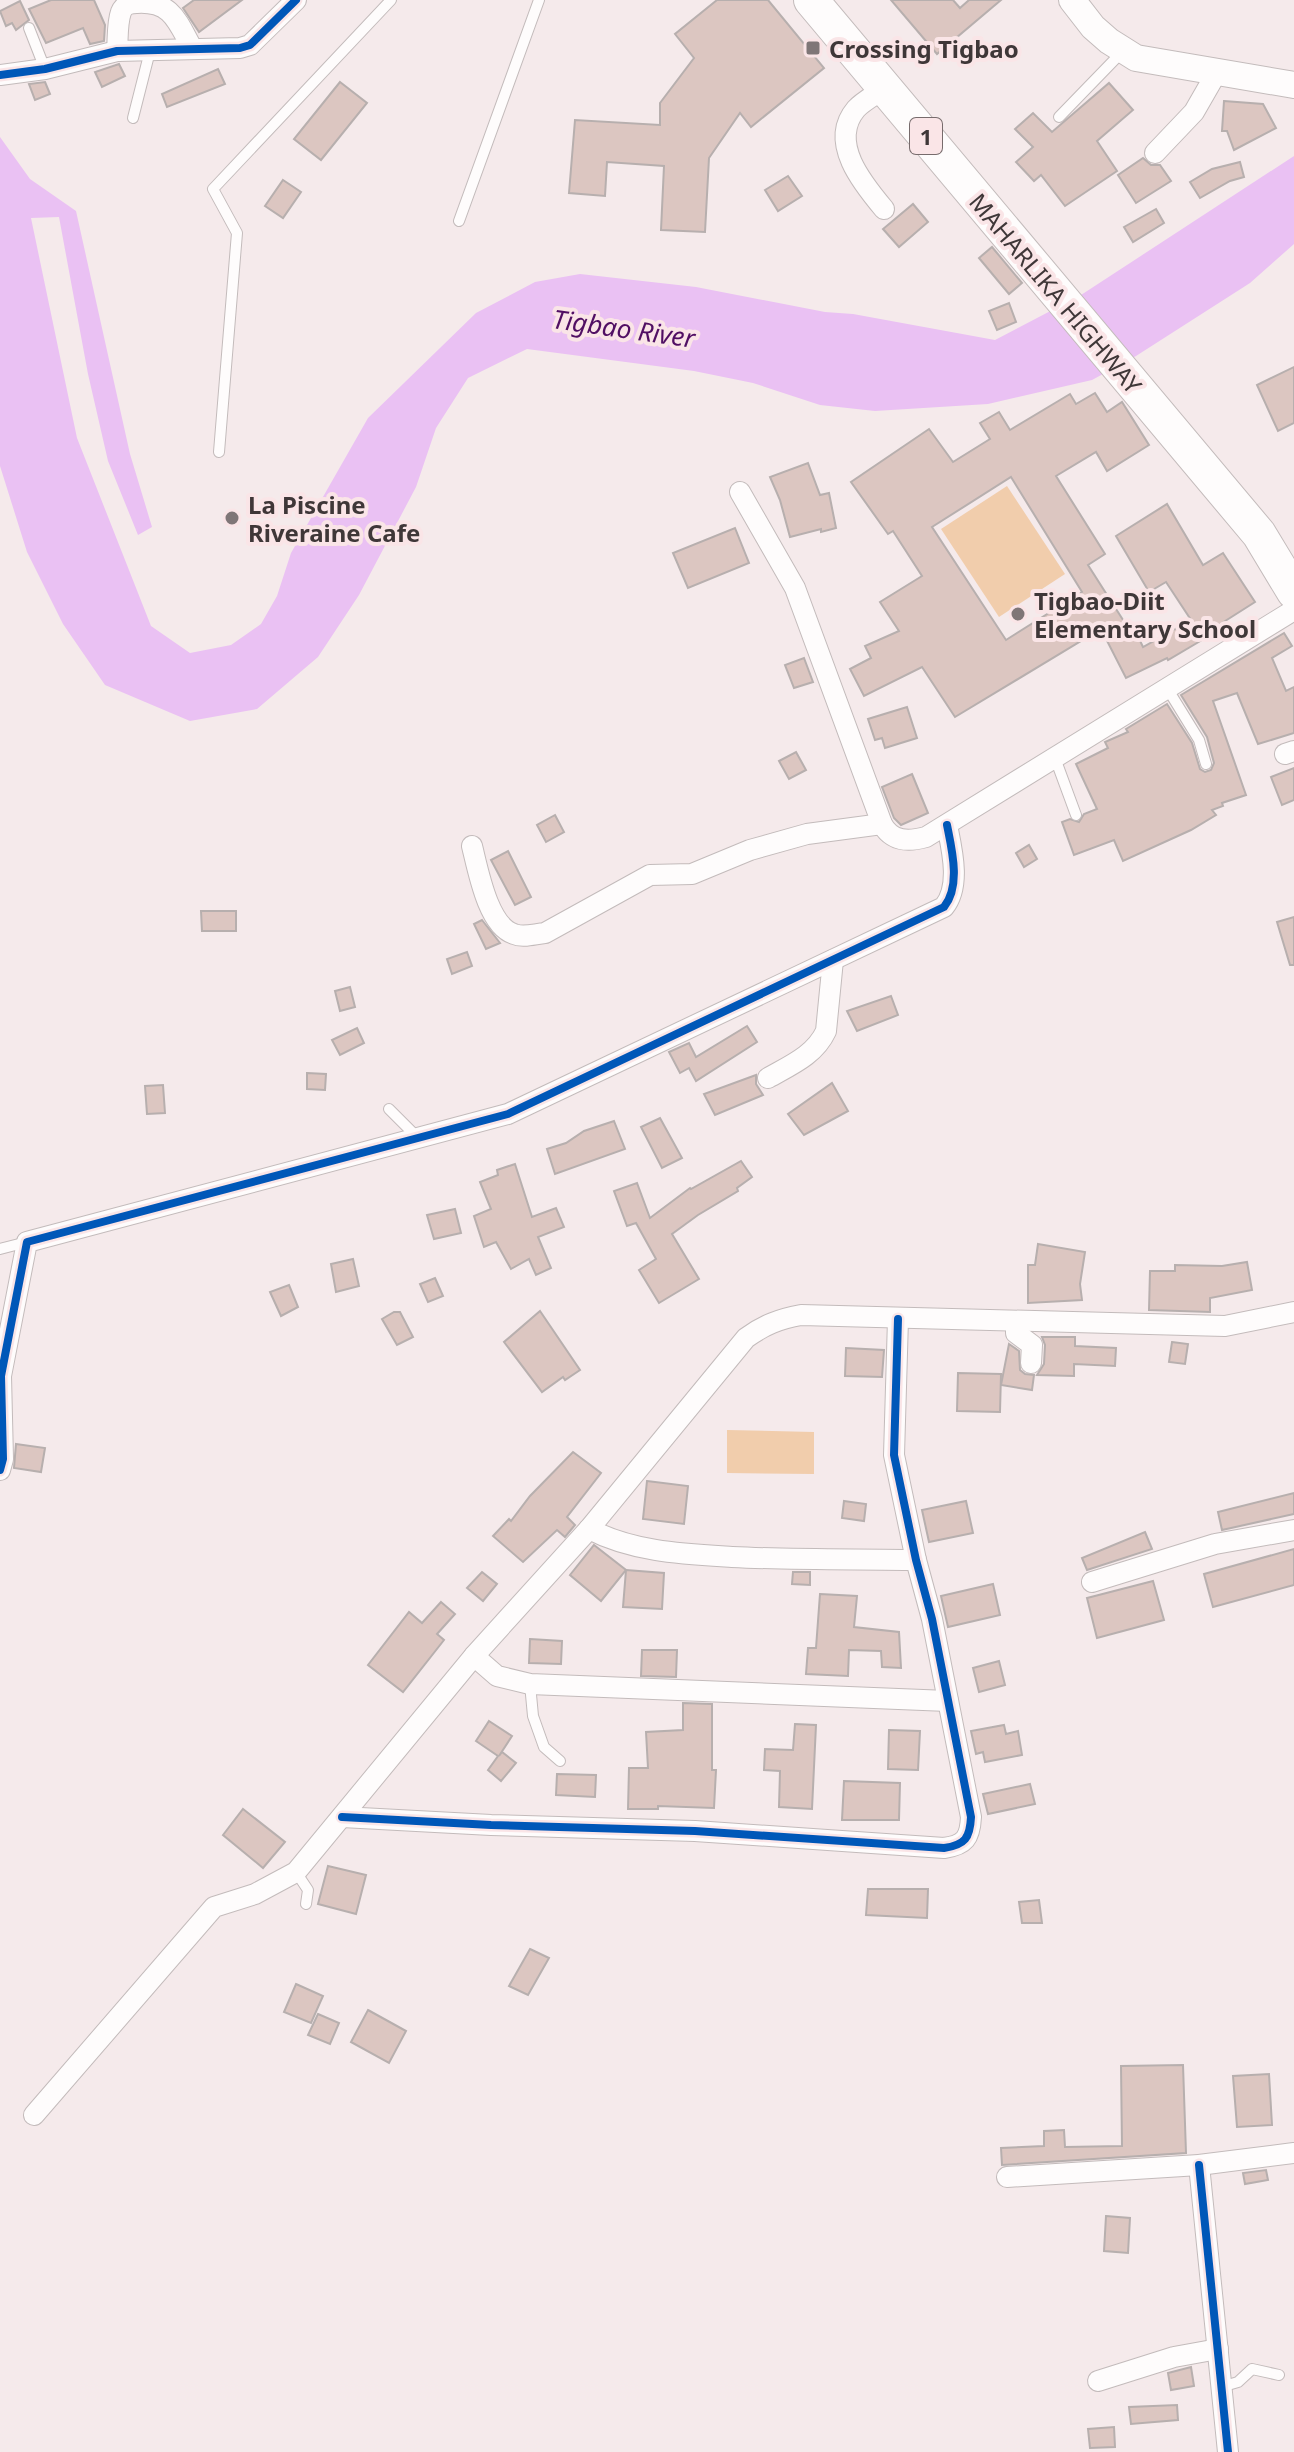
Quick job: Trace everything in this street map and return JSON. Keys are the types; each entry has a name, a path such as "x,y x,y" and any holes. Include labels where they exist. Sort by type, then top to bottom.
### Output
{"highway":[{"name":"MAHARLIKA HIGHWAY","path":"811,0 1259,534 1294,592"}],"main road":[{"path":"1072,0 1093,27 1123,51 1149,61 1294,85"}],"street":[{"path":"0,75 45,69 117,51 240,48 250,45 272,8 296,0"},
{"path":"117,51 121,13 126,5 149,1 171,12 192,48"},
{"path":"1155,153 1194,112 1217,72"},
{"path":"884,209 864,185 846,146 850,122 856,110 886,87"},
{"path":"740,492 795,588 882,824 897,839 911,841 926,837 947,825 1294,610"},
{"path":"472,846 483,889 495,919 508,932 518,936 545,933 650,875 692,874 750,850 807,834 882,824"},
{"path":"0,1470 3,1459 1,1376 27,1242 508,1114 947,904 953,880 953,860 947,825"},
{"path":"768,1078 804,1058 822,1040 826,1031 833,960"},
{"path":"34,2115 214,1907 255,1894 296,1872 474,1656 589,1529 733,1353 746,1338 763,1326 801,1315 1225,1326 1294,1312"},
{"path":"342,1817 695,1831 944,1848 957,1846 968,1838 971,1817 932,1619 894,1455 898,1319"},
{"path":"1016,1321 1016,1333 1032,1345 1031,1363"},
{"path":"589,1529 602,1536 667,1553 764,1559 916,1560"},
{"path":"1092,1582 1215,1544 1294,1530"},
{"path":"474,1656 497,1676 530,1684 948,1701"},
{"path":"1007,2177 1199,2165 1294,2153"},
{"path":"1199,2165 1228,2452"},
{"path":"1098,2381 1174,2357 1218,2349"}],"lane":[{"path":"219,452 237,233 213,189 391,0"},
{"path":"459,221 539,0"},
{"path":"29,28 45,69"},
{"path":"133,118 150,51"},
{"path":"1059,117 1123,51"},
{"path":"1167,688 1199,740 1206,764"},
{"path":"1055,758 1076,815"},
{"path":"389,1109 416,1136"},
{"path":"0,1249 27,1242"},
{"path":"530,1684 533,1716 544,1747 560,1761"},
{"path":"296,1872 308,1890 306,1904"},
{"path":"1221,2387 1238,2382 1252,2369 1279,2375"}],"shaded area":[{"path":"1007,486 1065,574 999,617 941,529"},
{"path":"727,1430 814,1432 814,1474 727,1473"}],"water":[{"name":"Tigbao River","path":"0,137 30,179 76,211 130,454 152,527 138,535 108,461 88,374 59,217 31,218 77,438 151,626 190,653 231,645 261,624 277,596 291,553 368,418 476,313 535,282 580,274 696,287 995,340 1081,295 1294,156 1294,244 1250,283 1136,356 1092,380 988,404 875,411 820,405 753,383 694,371 527,349 468,378 436,428 416,487 359,595 318,657 257,709 190,721 105,685 63,624 27,552 0,466"}],"building":[{"path":"51,0 94,0 105,25 104,41 90,44 83,28 46,43 29,9"},
{"path":"194,0 242,0 199,32 183,8"},
{"path":"717,0 768,0 824,68 751,127 740,113 709,158 705,232 661,230 664,166 607,162 605,196 569,193 575,120 660,125 660,103 694,58 675,34"},
{"path":"891,0 953,0 960,8 969,0 1001,0 937,54"},
{"path":"20,1 29,20 16,30 12,23 6,26 0,11"},
{"path":"119,64 125,76 102,87 95,72"},
{"path":"218,69 225,84 167,107 162,94"},
{"path":"45,82 50,94 35,100 29,84"},
{"path":"340,82 367,103 321,160 294,139"},
{"path":"1109,83 1133,110 1097,141 1117,171 1065,206 1041,175 1034,181 1016,162 1033,147 1015,129 1033,113 1052,132"},
{"path":"1224,101 1263,104 1276,128 1234,150 1227,131 1222,131"},
{"path":"1143,158 1151,165 1160,165 1171,181 1136,203 1118,175"},
{"path":"1240,162 1244,177 1230,181 1200,198 1190,182 1212,169"},
{"path":"788,176 802,196 778,211 765,190"},
{"path":"283,180 301,192 283,218 265,206"},
{"path":"913,204 928,222 899,247 883,229"},
{"path":"1156,209 1164,223 1133,242 1124,227"},
{"path":"992,247 1022,283 1009,294 979,258"},
{"path":"1009,303 1016,322 997,330 989,311"},
{"path":"1294,367 1294,423 1278,431 1257,385"},
{"path":"1095,393 1107,412 1122,402 1149,445 1107,471 1096,452 1056,476 1105,554 1088,565 1132,634 1136,632 1143,647 1191,620 1166,582 1149,592 1116,536 1167,504 1203,565 1223,553 1255,602 1200,637 1202,640 1168,660 1126,678 1101,629 955,717 922,667 864,696 850,669 871,658 865,646 899,631 880,602 922,576 893,531 888,534 851,482 929,429 953,462 990,439 980,423 999,412 1010,430 1070,394 1076,404","holes":["1011,477 1082,592 1006,640 932,527"]},
{"path":"808,463 820,495 829,493 836,528 790,537 770,477"},
{"path":"735,528 749,563 688,588 673,553"},
{"path":"1284,633 1292,646 1272,658 1286,691 1294,687 1294,733 1258,744 1237,693 1213,701 1246,795 1222,803 1223,806 1212,810 1216,815 1191,830 1123,861 1114,840 1074,855 1062,822 1070,819 1079,822 1084,814 1097,809 1076,764 1108,748 1105,742 1128,732 1126,729 1167,704 1192,743 1200,769 1205,772 1211,770 1214,763 1207,737 1181,695"},
{"path":"804,658 813,682 794,688 785,665"},
{"path":"907,707 917,738 885,748 882,738 875,740 868,719"},
{"path":"796,752 806,770 789,779 779,761"},
{"path":"1294,768 1294,800 1282,805 1271,777"},
{"path":"912,774 928,813 901,825 894,818 882,787"},
{"path":"555,815 564,832 546,842 537,825"},
{"path":"1029,845 1037,859 1024,867 1016,853"},
{"path":"508,851 531,897 515,905 491,860"},
{"path":"201,911 236,911 236,931 202,931"},
{"path":"1294,917 1294,965 1290,965 1277,922"},
{"path":"482,920 500,943 486,949 474,924"},
{"path":"467,952 472,966 452,974 447,959"},
{"path":"350,987 355,1007 340,1011 335,991"},
{"path":"891,996 898,1015 857,1031 847,1011"},
{"path":"747,1026 757,1042 696,1081 689,1068 680,1073 669,1052 689,1043 696,1057"},
{"path":"357,1028 364,1043 340,1055 332,1040"},
{"path":"307,1073 326,1074 325,1090 307,1089"},
{"path":"756,1075 756,1084 763,1095 715,1115 704,1094"},
{"path":"832,1083 848,1111 804,1135 788,1114"},
{"path":"163,1085 165,1113 147,1114 145,1086"},
{"path":"660,1118 682,1158 662,1168 641,1127"},
{"path":"614,1121 625,1149 555,1174 547,1149"},
{"path":"741,1161 752,1177 737,1188 738,1191 672,1234 699,1279 659,1303 639,1270 656,1259 636,1223 627,1226 614,1191 637,1183 650,1218 690,1188"},
{"path":"515,1164 532,1217 556,1208 564,1227 538,1237 551,1268 536,1275 529,1259 511,1269 496,1242 484,1247 474,1216 491,1209 480,1182 498,1175 497,1170"},
{"path":"455,1209 461,1233 434,1239 427,1215"},
{"path":"1038,1244 1085,1252 1080,1284 1082,1300 1028,1303 1028,1265 1035,1265"},
{"path":"353,1259 359,1286 336,1292 331,1264"},
{"path":"1247,1262 1252,1290 1210,1298 1210,1312 1149,1310 1150,1271 1175,1271 1175,1265 1222,1266"},
{"path":"435,1278 443,1296 428,1302 420,1284"},
{"path":"289,1285 298,1307 281,1316 270,1292"},
{"path":"540,1311 580,1370 565,1380 563,1377 542,1392 504,1342"},
{"path":"400,1312 413,1337 397,1345 382,1319"},
{"path":"1042,1337 1075,1337 1075,1346 1116,1348 1115,1366 1074,1364 1074,1376 1037,1375 1044,1364 1045,1345"},
{"path":"1172,1342 1188,1344 1185,1364 1169,1362"},
{"path":"1009,1344 1019,1351 1020,1370 1034,1375 1032,1390 1001,1385"},
{"path":"846,1348 884,1350 882,1377 845,1376"},
{"path":"958,1373 1001,1374 1000,1412 957,1411"},
{"path":"16,1444 45,1448 41,1472 14,1468"},
{"path":"573,1452 601,1473 567,1517 575,1525 565,1537 557,1530 523,1562 493,1536 509,1519 511,1521 530,1496"},
{"path":"647,1481 688,1486 684,1524 643,1519"},
{"path":"1294,1493 1294,1514 1222,1530 1218,1512"},
{"path":"844,1501 866,1504 864,1521 842,1518"},
{"path":"966,1501 973,1533 929,1542 922,1510"},
{"path":"1145,1532 1152,1549 1087,1570 1082,1558"},
{"path":"594,1545 626,1570 601,1601 570,1575"},
{"path":"1294,1549 1294,1585 1213,1607 1204,1574"},
{"path":"626,1570 664,1573 662,1609 623,1607"},
{"path":"482,1572 497,1584 483,1601 467,1588"},
{"path":"793,1572 810,1572 810,1585 792,1584"},
{"path":"1153,1581 1164,1620 1097,1638 1087,1598"},
{"path":"993,1584 1000,1615 948,1627 941,1596"},
{"path":"820,1594 857,1596 854,1627 899,1632 901,1668 882,1667 881,1651 849,1650 848,1676 806,1674 808,1648 816,1648"},
{"path":"441,1602 455,1614 437,1634 444,1640 403,1692 368,1665 409,1612 422,1623"},
{"path":"530,1639 562,1641 561,1664 529,1663"},
{"path":"642,1650 677,1650 676,1677 641,1676"},
{"path":"999,1661 1005,1685 979,1692 973,1668"},
{"path":"683,1703 712,1704 712,1770 716,1770 714,1808 658,1806 658,1809 628,1809 629,1768 648,1768 646,1732 683,1730"},
{"path":"489,1721 512,1736 499,1756 502,1752 516,1763 501,1781 488,1770 498,1756 476,1741"},
{"path":"795,1724 816,1725 812,1809 779,1807 780,1771 764,1770 765,1749 793,1750"},
{"path":"1004,1725 1006,1734 1018,1731 1022,1755 985,1762 983,1752 976,1754 971,1731"},
{"path":"889,1730 920,1731 918,1770 888,1769"},
{"path":"557,1774 596,1775 595,1797 556,1795"},
{"path":"844,1781 900,1783 899,1820 842,1820"},
{"path":"1030,1784 1035,1804 988,1814 983,1794"},
{"path":"243,1809 285,1842 263,1868 223,1835"},
{"path":"328,1866 366,1875 356,1914 318,1904"},
{"path":"868,1889 928,1889 927,1918 866,1915"},
{"path":"1039,1900 1042,1923 1022,1923 1019,1902"},
{"path":"530,1949 549,1958 528,1995 509,1986"},
{"path":"296,1984 323,1996 311,2023 284,2012"},
{"path":"368,2010 406,2031 389,2063 351,2042"},
{"path":"318,2014 339,2023 330,2044 308,2035"},
{"path":"1183,2065 1186,2153 1002,2165 1001,2148 1044,2146 1044,2131 1064,2130 1065,2147 1122,2146 1121,2066"},
{"path":"1269,2074 1272,2125 1237,2127 1233,2076"},
{"path":"1266,2170 1268,2180 1245,2184 1243,2173"},
{"path":"1106,2216 1130,2218 1128,2253 1104,2251"},
{"path":"1191,2367 1194,2386 1171,2390 1168,2373"},
{"path":"1177,2405 1178,2420 1131,2424 1129,2407"},
{"path":"1114,2427 1115,2447 1090,2448 1088,2429"}],"cycle path":[{"path":"0,75 45,69 117,51 240,48 250,45 296,0"},
{"path":"0,1470 3,1459 1,1376 27,1242 508,1114 944,907 954,878 947,825"},
{"path":"342,1817 695,1831 944,1848 962,1842 968,1835 971,1817 932,1619 894,1455 898,1319"},
{"path":"1199,2165 1228,2452"}],"place":[{"name":"Crossing Tigbao","path":"813,48"},
{"name":"La Piscine Riveraine Cafe","path":"232,518"},
{"name":"Tigbao-Diit Elementary School","path":"1018,614"}]}
